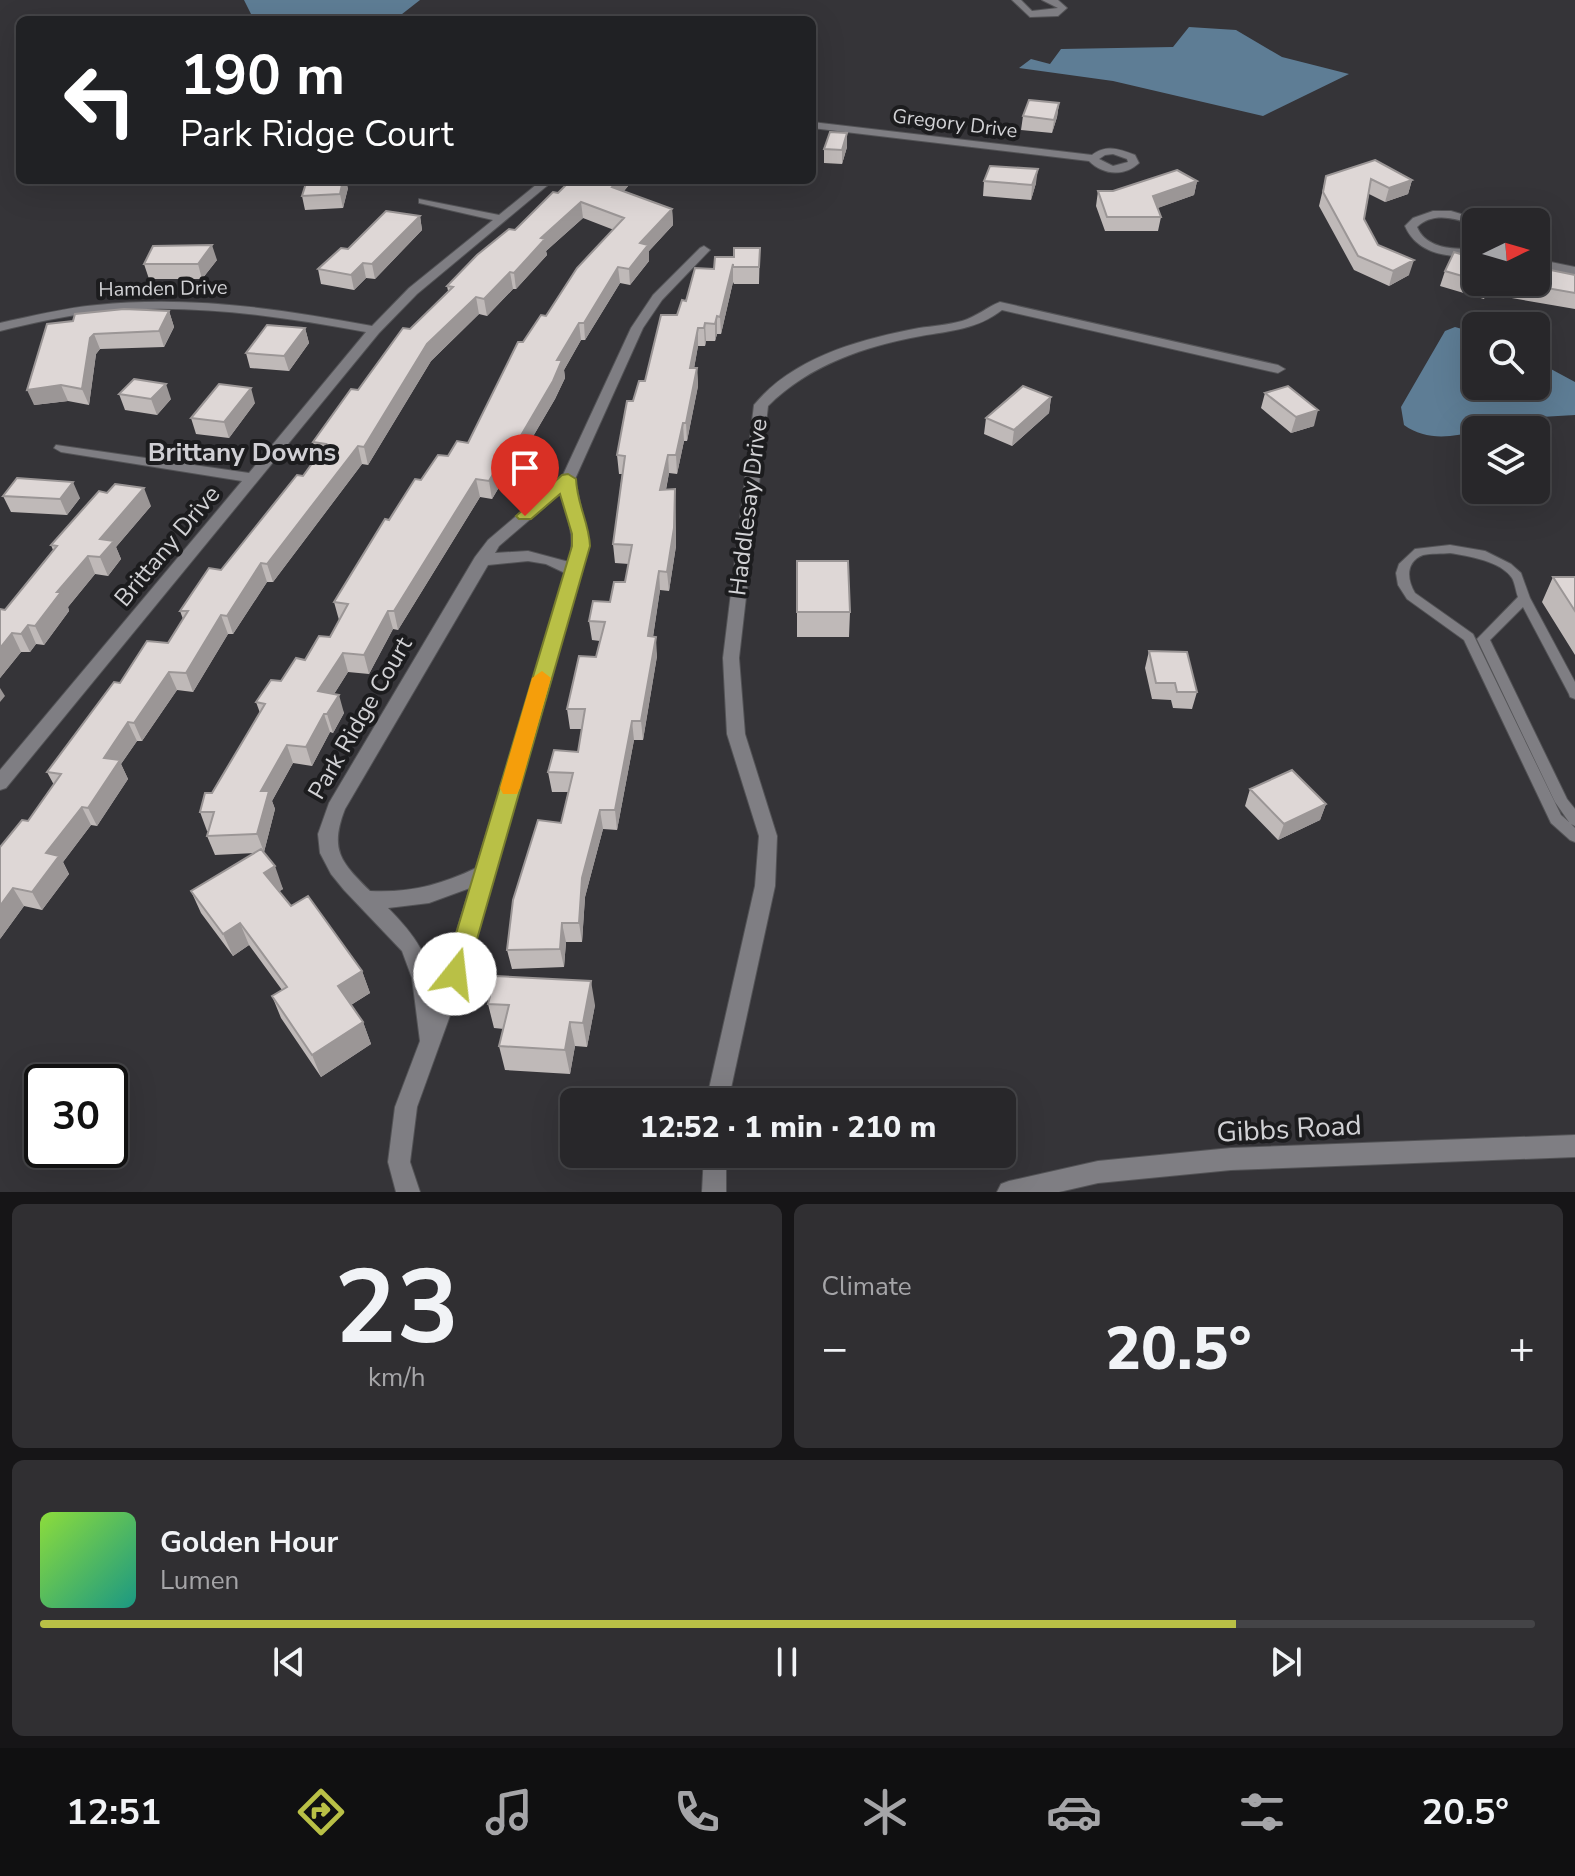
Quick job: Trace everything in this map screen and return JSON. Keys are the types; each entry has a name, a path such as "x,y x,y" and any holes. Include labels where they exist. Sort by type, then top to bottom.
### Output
{"street":[{"path":"1016,0 1030,14 1058,13 1063,8 1046,0"},
{"name":"Gregory Drive","path":"816,125 1094,158"},
{"name":"Brittany Drive","path":"0,783 375,330 413,291 544,184"},
{"path":"423,201 502,219"},
{"path":"1462,217 1433,215 1415,220 1411,226 1418,239 1428,245 1462,252"},
{"name":"Park Ridge Court","path":"431,1042 418,960 395,927 332,859 327,837 336,808 481,561 504,531 568,479 637,328 657,298 704,250"},
{"path":"1550,266 1575,271"},
{"name":"Hamden Drive","path":"0,327 68,312 182,304 232,306 375,330"},
{"name":"Haddlesay Drive","path":"720,1088 765,886 768,836 736,734 731,658 761,405 777,385 820,363 869,344 969,325 987,318 1000,306 1278,369"},
{"path":"61,448 252,478"},
{"path":"408,1192 399,1162 406,1107 455,974 581,546 581,534 568,500 568,479"},
{"path":"481,561 522,554 559,562 573,571"},
{"path":"368,899 399,902 431,897 485,873"},
{"name":"Gibbs Road","path":"1009,1192 1098,1172 1231,1159 1575,1146"},
{"path":"714,1192 715,1168"}],"lane":[{"path":"1575,694 1524,598 1517,576 1507,567 1466,550 1432,549 1419,552 1405,564 1402,573 1404,585 1411,596 1469,637 1556,819 1575,836"},
{"path":"1524,598 1483,639 1562,802 1575,820"}],"water":[{"path":"244,0 420,0 400,16 252,16"},
{"path":"1189,27 1236,30 1282,57 1349,74 1263,116 1113,81 1019,68 1031,59 1050,64 1061,49 1173,47"},
{"path":"1455,327 1462,329 1462,400 1550,400 1550,369 1575,382 1575,415 1462,416 1462,434 1444,436 1430,436 1404,425 1401,407 1445,331"}],"building":[{"path":"1029,100 1059,103 1054,120 1023,116"},
{"path":"830,132 847,133 842,150 824,149"},
{"path":"1375,160 1412,180 1389,188 1371,179 1364,219 1378,245 1414,260 1393,271 1358,256 1323,192 1326,176"},
{"path":"990,166 1038,169 1032,185 984,181"},
{"path":"1177,170 1197,181 1153,196 1161,217 1107,217 1098,191 1113,191"},
{"path":"306,184 342,184 340,194 302,196"},
{"path":"567,184 615,184 612,187 672,209 640,243 648,245 629,269 618,267 584,323 579,323 557,360 562,360 553,381 516,444 511,444 489,481 476,479 394,611 388,611 364,655 343,653 318,691 339,695 324,714 306,747 287,745 261,791 269,791 257,834 207,836 214,812 200,812 205,793 212,793 265,704 256,702 271,680 281,681 296,658 305,660 319,636 330,637 348,604 334,602 385,519 389,520 415,479 421,480 438,455 448,456 457,441 468,443 518,342 523,342 541,315 546,316 577,268 624,218 581,202 541,238 545,239 514,273 510,272 484,299 476,297 427,344 364,447 358,446 267,564 261,563 227,616 221,615 186,673 169,672 134,723 128,722 104,758 120,760 88,808 82,807 46,853 59,856 32,892 13,888 0,906 0,847 22,820 28,821 61,774 47,772 114,682 120,683 147,641 168,643 188,611 180,611 209,568 221,570 297,475 303,476 326,444 313,442 351,389 358,390 403,328 410,329 453,287 447,286 477,255 509,229 515,230 553,192 558,193"},
{"path":"386,211 420,216 372,264 363,263 351,275 318,269 341,248 348,249"},
{"path":"212,245 198,264 144,264 153,246"},
{"path":"734,248 760,248 759,267 733,267 733,264 720,317 717,316 715,324 705,323 704,328 698,328 690,368 697,368 686,423 683,423 676,455 668,455 660,490 675,489 674,528 667,572 659,571 648,636 656,637 641,721 632,721 615,810 600,810 582,878 579,923 562,923 560,949 507,950 513,900 538,820 561,823 573,773 548,772 554,750 578,752 585,709 567,709 579,656 596,657 605,622 589,621 593,601 610,602 614,582 625,582 632,545 613,544 625,456 617,455 627,401 633,401 639,381 645,381 661,315 677,315 682,300 686,301 695,268 714,269 715,257 734,257"},
{"path":"1454,252 1462,255 1462,276 1445,271"},
{"path":"1550,270 1575,275 1575,293 1550,289"},
{"path":"124,309 169,311 159,331 94,334 90,338 82,389 61,385 27,390 47,324 73,321 75,314"},
{"path":"267,325 305,328 284,356 246,353"},
{"path":"134,379 166,384 151,399 119,394"},
{"path":"219,384 251,388 224,422 191,418"},
{"path":"1023,386 1051,397 1014,430 986,418"},
{"path":"1288,386 1318,410 1296,417 1265,393"},
{"path":"17,478 73,482 60,499 3,496"},
{"path":"115,484 144,488 100,539 114,541 100,557 88,556 57,592 61,592 35,626 28,625 21,634 12,633 0,648 0,609 5,610 57,546 51,545 99,491 107,493"},
{"path":"797,561 848,561 850,612 797,612"},
{"path":"1553,577 1575,577 1575,611"},
{"path":"1149,651 1187,652 1197,692 1177,692 1175,683 1156,683"},
{"path":"1292,770 1326,804 1284,824 1250,789"},
{"path":"261,849 275,866 264,873 291,906 308,896 362,971 338,986 363,1022 312,1055 272,996 287,987 240,923 223,934 191,891"},
{"path":"495,976 591,981 583,1023 570,1022 565,1050 499,1046 509,1005 488,1004"}],"slow traffic":[{"path":"510,788 542,678"}],"district":[{"name":"Brittany Downs","path":"242,452"}],"route":[{"path":"455,974 581,546 581,534 568,500 568,479 525,516"}]}
